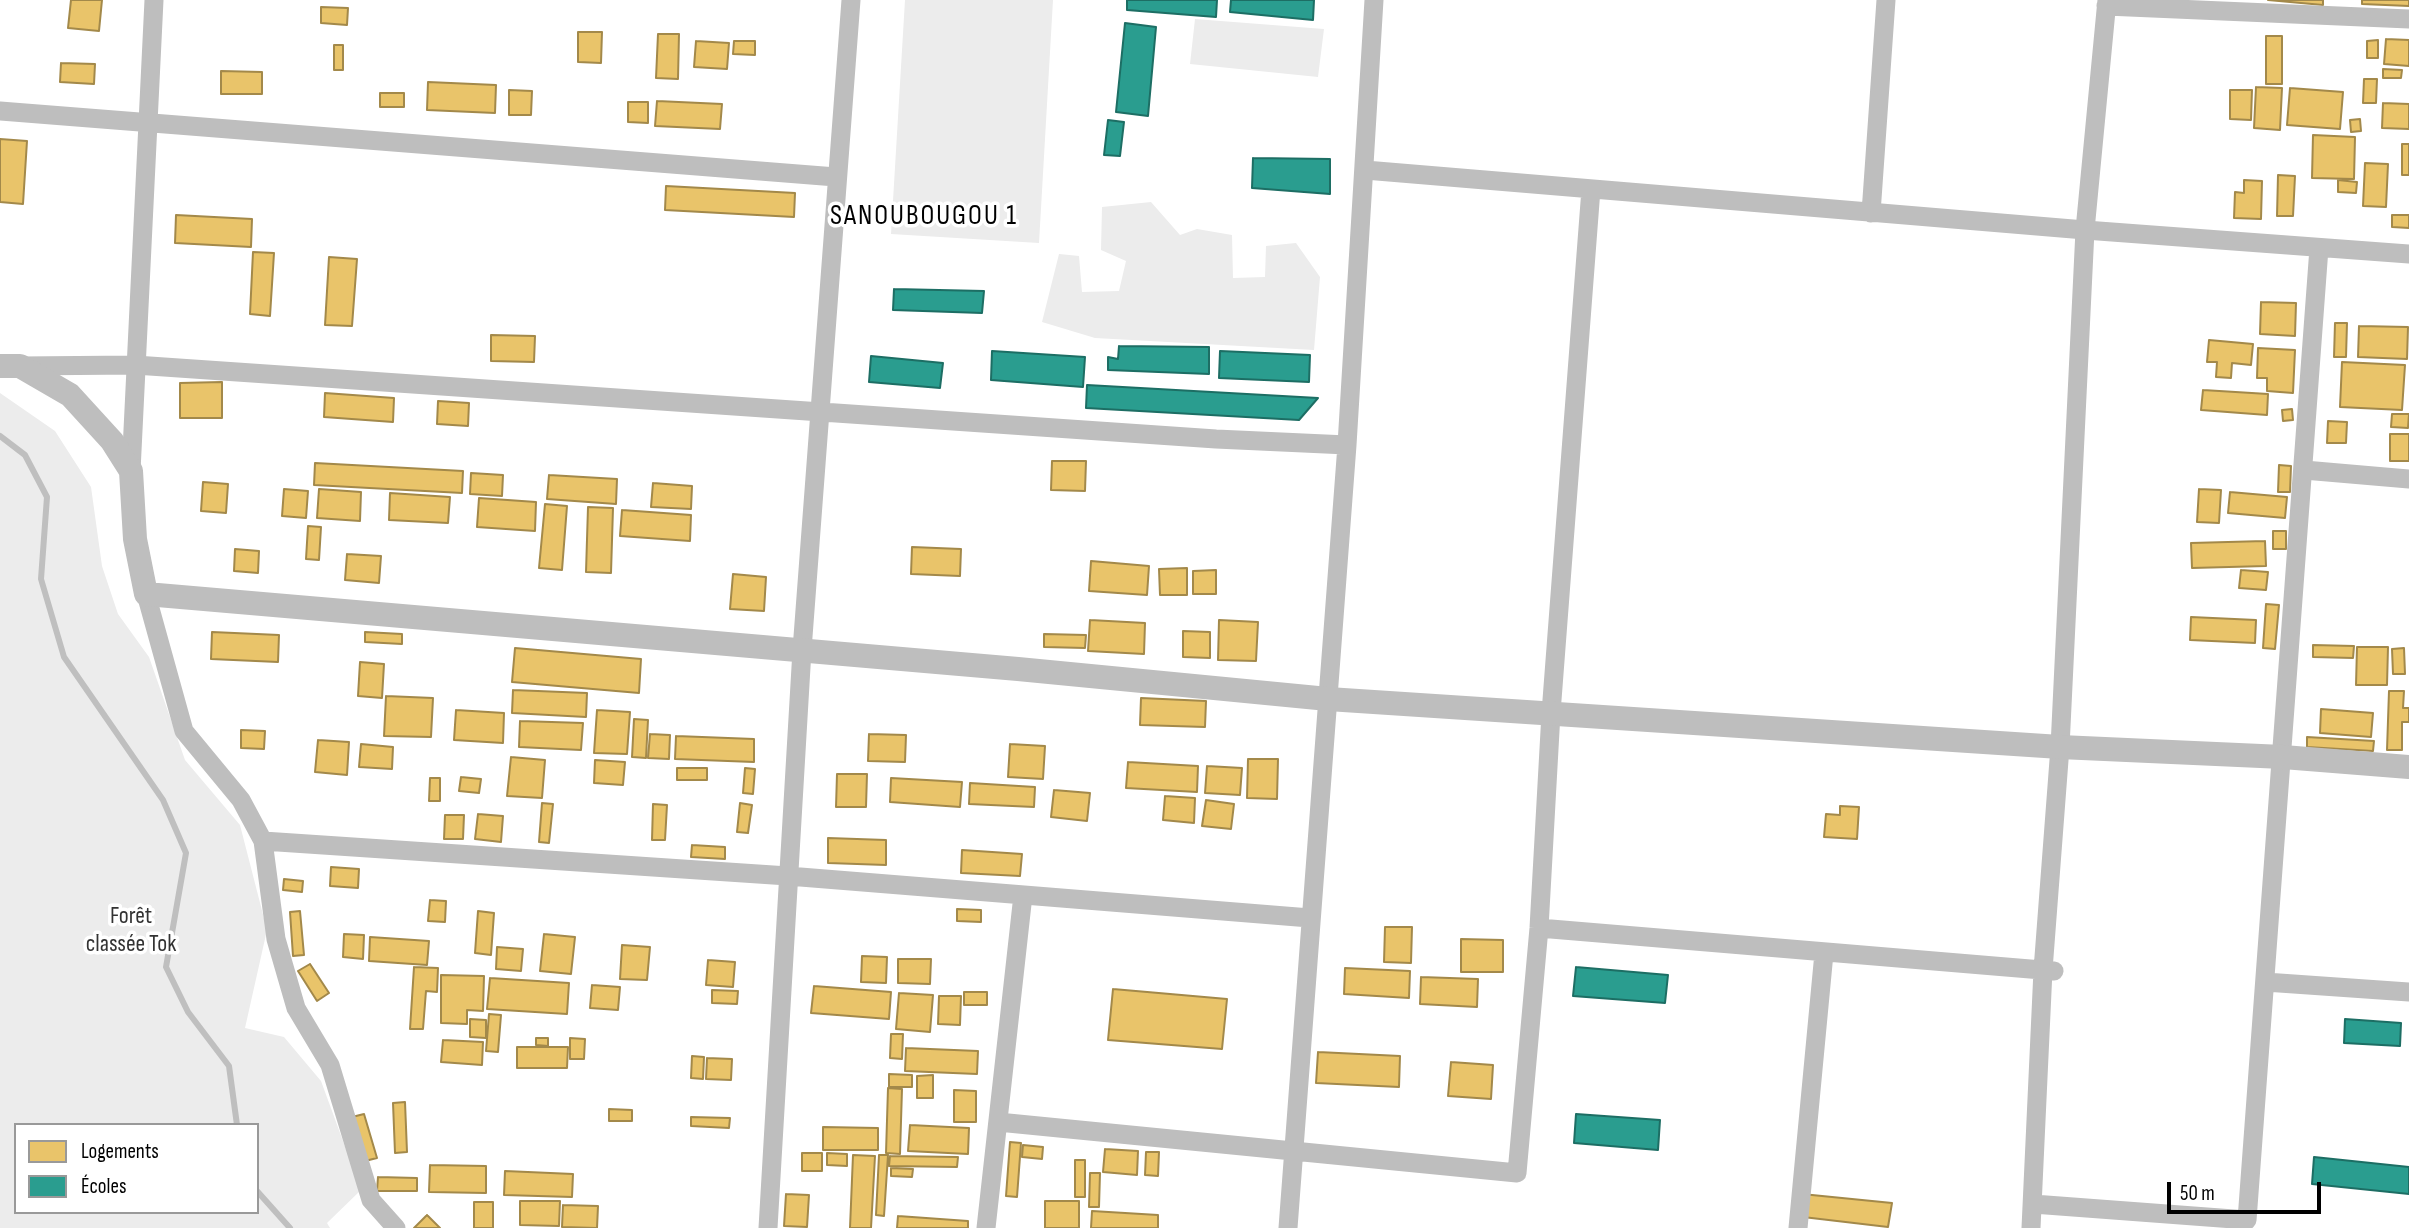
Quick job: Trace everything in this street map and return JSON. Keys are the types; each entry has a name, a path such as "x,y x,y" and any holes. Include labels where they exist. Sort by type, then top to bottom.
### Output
{"street":[{"path":"154,0 131,471 135,539 146,594 184,731 242,800 263,841 276,939 296,1008 330,1065 371,1200 396,1228"},
{"path":"768,1228 802,650 851,0"},
{"path":"1287,1228 1347,444 1374,0"},
{"path":"1871,213 1886,0"},
{"path":"2031,1228 2050,971 2085,230 2107,3 2340,7 2409,19"},
{"path":"0,111 836,177"},
{"path":"1365,170 1871,213 2409,254"},
{"path":"998,1122 1517,1173 1539,928 1551,713 1591,188"},
{"path":"2033,1204 2247,1220 2319,248"},
{"path":"10,366 135,365 1216,439 1347,444"},
{"path":"10,366 70,395 112,441 131,471"},
{"path":"2304,470 2409,479"},
{"path":"146,594 802,650 1328,699 2409,767"},
{"path":"263,841 788,876 1310,918"},
{"path":"986,1228 1023,895"},
{"path":"1539,928 2050,971"},
{"path":"1798,1228 1824,953"},
{"path":"2265,982 2409,992"}],"green space":[{"path":"905,0 1053,0 1039,243 891,234"},
{"path":"1195,19 1324,29 1318,77 1190,64"},
{"path":"1151,202 1180,235 1197,229 1232,235 1233,278 1265,277 1266,246 1296,243 1320,277 1314,350 1095,338 1042,322 1059,254 1079,256 1082,292 1119,291 1126,261 1101,250 1102,207"},
{"name":"Forêt classée Tok","path":"0,393 55,431 91,487 102,566 118,614 149,657 185,760 240,825 267,930 245,1028 284,1037 321,1081 361,1190 327,1223 330,1228 0,1228"}],"building: Logements":[{"path":"71,0 102,0 99,31 68,28"},
{"path":"2268,0 2323,0 2323,5"},
{"path":"2362,0 2409,0 2409,6 2362,4"},
{"path":"321,7 348,8 347,25 321,23"},
{"path":"578,32 602,32 601,63 578,62"},
{"path":"658,34 679,34 678,79 656,78"},
{"path":"2266,36 2282,36 2282,84 2266,84"},
{"path":"2386,39 2409,40 2409,66 2384,64"},
{"path":"2378,40 2378,58 2367,58 2367,41"},
{"path":"696,41 729,43 727,69 694,67"},
{"path":"734,41 755,41 755,55 733,54"},
{"path":"334,45 343,45 343,70 334,70"},
{"path":"61,63 95,64 94,84 60,82"},
{"path":"2383,69 2402,70 2401,78 2383,78"},
{"path":"221,71 262,72 262,94 221,94"},
{"path":"2364,79 2377,79 2376,103 2363,103"},
{"path":"428,82 496,85 495,113 427,110"},
{"path":"2256,87 2282,88 2280,130 2254,128"},
{"path":"2290,88 2343,92 2340,129 2287,125"},
{"path":"509,90 532,91 531,115 509,115"},
{"path":"2230,90 2252,90 2251,120 2230,119"},
{"path":"380,93 404,93 404,107 380,107"},
{"path":"657,101 722,104 720,129 655,126"},
{"path":"628,102 648,102 648,123 628,122"},
{"path":"2383,103 2409,104 2409,129 2382,128"},
{"path":"2360,119 2361,131 2351,132 2350,120"},
{"path":"2313,135 2355,137 2354,179 2312,178"},
{"path":"0,139 27,141 23,204 0,202"},
{"path":"2402,144 2409,144 2409,175 2402,175"},
{"path":"2365,163 2388,164 2386,207 2363,206"},
{"path":"2278,175 2295,176 2293,216 2277,216"},
{"path":"2244,180 2262,181 2261,219 2234,218 2235,192 2244,193"},
{"path":"2338,180 2357,182 2356,193 2338,192"},
{"path":"666,186 795,193 794,217 665,210"},
{"path":"176,215 252,219 251,247 175,243"},
{"path":"2392,215 2409,215 2409,228 2392,227"},
{"path":"253,252 274,253 270,316 250,314"},
{"path":"329,257 357,259 352,326 325,325"},
{"path":"2261,302 2296,303 2295,336 2260,334"},
{"path":"2335,323 2347,323 2346,357 2334,357"},
{"path":"2359,326 2408,327 2407,359 2358,357"},
{"path":"491,335 535,336 534,362 491,361"},
{"path":"2209,340 2253,344 2251,365 2232,363 2231,378 2216,377 2217,362 2207,362"},
{"path":"2258,348 2295,350 2293,393 2267,391 2267,378 2257,378"},
{"path":"2342,362 2405,365 2402,410 2340,407"},
{"path":"222,382 222,418 180,418 180,383"},
{"path":"2203,390 2268,394 2267,415 2201,410"},
{"path":"325,393 394,398 393,422 324,417"},
{"path":"438,401 469,403 468,426 437,424"},
{"path":"2292,409 2293,420 2283,421 2282,410"},
{"path":"2392,414 2409,414 2408,428 2391,427"},
{"path":"2328,421 2347,422 2346,443 2327,443"},
{"path":"2390,434 2409,434 2409,461 2390,461"},
{"path":"1052,461 1086,461 1085,491 1051,490"},
{"path":"315,463 463,471 462,493 314,485"},
{"path":"2279,465 2291,466 2290,492 2278,492"},
{"path":"471,473 503,475 502,496 470,494"},
{"path":"549,475 617,479 616,504 547,499"},
{"path":"203,482 228,484 226,513 201,511"},
{"path":"653,483 692,486 691,509 651,507"},
{"path":"284,489 308,491 306,518 282,516"},
{"path":"319,489 361,492 360,521 317,518"},
{"path":"2199,489 2221,490 2219,523 2197,522"},
{"path":"2230,492 2287,497 2285,518 2228,513"},
{"path":"390,493 450,497 448,523 389,520"},
{"path":"479,498 536,502 535,531 477,527"},
{"path":"545,504 567,506 562,570 539,568"},
{"path":"588,507 613,508 611,573 586,572"},
{"path":"622,510 691,515 690,541 620,536"},
{"path":"308,526 321,527 319,560 306,559"},
{"path":"2273,531 2286,531 2286,549 2273,549"},
{"path":"2265,541 2266,566 2192,568 2191,543"},
{"path":"912,547 961,549 960,576 911,574"},
{"path":"235,549 259,551 258,573 234,571"},
{"path":"347,554 381,556 379,583 345,580"},
{"path":"1091,561 1149,566 1147,595 1089,591"},
{"path":"1187,568 1187,595 1160,595 1159,569"},
{"path":"1216,570 1216,594 1193,594 1193,571"},
{"path":"2241,570 2268,572 2266,590 2239,588"},
{"path":"733,574 766,577 764,611 730,609"},
{"path":"2266,604 2279,605 2275,649 2263,648"},
{"path":"2191,617 2256,620 2255,643 2190,640"},
{"path":"1090,620 1145,623 1144,654 1088,651"},
{"path":"1219,620 1258,622 1256,661 1218,660"},
{"path":"1183,631 1210,632 1210,658 1183,657"},
{"path":"212,632 279,635 278,662 211,659"},
{"path":"365,632 402,634 402,644 365,642"},
{"path":"1044,634 1086,635 1085,648 1044,647"},
{"path":"2313,645 2354,646 2353,658 2313,657"},
{"path":"2357,647 2388,647 2387,685 2356,685"},
{"path":"515,648 641,659 639,693 512,682"},
{"path":"2404,648 2405,674 2393,674 2392,649"},
{"path":"360,662 384,664 382,698 358,696"},
{"path":"513,690 587,693 586,717 512,713"},
{"path":"2389,691 2404,691 2403,708 2409,708 2409,722 2402,722 2402,750 2387,750"},
{"path":"386,696 433,698 431,737 384,736"},
{"path":"1141,698 1206,701 1205,727 1140,725"},
{"path":"2321,709 2373,713 2371,737 2320,733"},
{"path":"456,710 504,713 503,743 454,740"},
{"path":"597,710 630,712 627,754 594,753"},
{"path":"634,719 648,720 646,758 632,757"},
{"path":"520,721 583,723 581,750 519,747"},
{"path":"241,730 265,731 264,749 241,748"},
{"path":"650,734 670,735 669,759 648,758"},
{"path":"869,734 906,735 905,762 868,761"},
{"path":"676,736 754,739 754,762 675,759"},
{"path":"2307,737 2374,741 2373,751 2307,747"},
{"path":"318,740 349,742 347,775 315,772"},
{"path":"361,744 393,747 392,769 359,767"},
{"path":"1010,744 1045,746 1043,779 1008,777"},
{"path":"511,757 545,760 542,798 507,796"},
{"path":"1248,759 1278,759 1277,799 1247,798"},
{"path":"595,760 625,762 623,785 594,783"},
{"path":"1128,762 1198,766 1197,792 1126,788"},
{"path":"1207,766 1242,768 1240,795 1205,793"},
{"path":"677,768 707,768 707,780 677,780"},
{"path":"745,768 755,769 753,794 743,793"},
{"path":"837,774 867,774 866,807 836,807"},
{"path":"461,777 481,779 479,793 459,791"},
{"path":"430,778 440,778 440,801 429,801"},
{"path":"891,778 962,782 960,807 890,802"},
{"path":"970,783 1035,787 1034,807 969,804"},
{"path":"1054,790 1090,793 1087,821 1051,817"},
{"path":"1165,796 1195,798 1194,823 1163,820"},
{"path":"1206,800 1234,804 1231,829 1202,826"},
{"path":"542,803 553,804 549,843 539,842"},
{"path":"740,803 752,805 748,833 737,832"},
{"path":"653,804 667,805 665,840 652,840"},
{"path":"1840,806 1859,807 1857,839 1824,837 1826,814 1840,815"},
{"path":"478,814 503,816 501,842 475,839"},
{"path":"445,815 464,815 463,839 444,839"},
{"path":"828,838 886,840 886,865 828,863"},
{"path":"692,845 725,847 725,859 691,857"},
{"path":"962,850 1022,854 1020,876 961,873"},
{"path":"331,867 359,869 358,888 330,886"},
{"path":"284,879 303,881 302,892 283,890"},
{"path":"430,900 446,901 445,922 428,921"},
{"path":"957,909 981,910 981,922 957,921"},
{"path":"300,911 304,955 293,956 290,912"},
{"path":"478,911 494,913 491,955 475,953"},
{"path":"1385,927 1412,927 1411,963 1384,962"},
{"path":"344,934 364,935 363,959 343,957"},
{"path":"544,934 575,937 571,974 540,971"},
{"path":"370,937 429,941 427,965 369,961"},
{"path":"1461,939 1503,940 1503,972 1461,972"},
{"path":"622,945 650,947 647,980 620,979"},
{"path":"497,947 523,949 521,971 496,969"},
{"path":"862,956 887,957 886,983 861,982"},
{"path":"898,959 931,959 930,984 898,983"},
{"path":"708,960 735,962 733,987 706,985"},
{"path":"310,964 329,993 317,1001 298,971"},
{"path":"414,967 438,968 437,992 426,991 423,1029 410,1029"},
{"path":"1345,968 1410,971 1409,998 1344,994"},
{"path":"441,975 484,976 483,1011 467,1010 467,1024 441,1023"},
{"path":"1421,977 1478,979 1477,1007 1420,1004"},
{"path":"490,978 569,983 567,1014 487,1009"},
{"path":"592,985 620,987 618,1010 590,1008"},
{"path":"814,986 891,992 889,1019 811,1013"},
{"path":"1113,989 1227,999 1222,1049 1108,1040"},
{"path":"712,990 738,991 737,1004 712,1003"},
{"path":"964,992 987,992 987,1005 964,1005"},
{"path":"899,993 933,995 930,1032 896,1029"},
{"path":"939,996 961,996 960,1025 938,1024"},
{"path":"489,1014 501,1015 498,1052 486,1051"},
{"path":"470,1019 486,1020 486,1038 470,1037"},
{"path":"891,1034 903,1034 902,1059 890,1058"},
{"path":"536,1038 548,1038 548,1046 536,1045"},
{"path":"570,1038 585,1039 584,1059 570,1059"},
{"path":"443,1040 483,1042 482,1065 441,1062"},
{"path":"517,1047 568,1047 567,1068 517,1068"},
{"path":"906,1048 978,1051 977,1074 905,1071"},
{"path":"1318,1052 1400,1056 1399,1087 1316,1083"},
{"path":"692,1056 704,1057 703,1079 691,1078"},
{"path":"707,1058 732,1059 731,1080 706,1079"},
{"path":"1451,1062 1493,1065 1491,1099 1448,1096"},
{"path":"889,1074 912,1075 912,1087 889,1087"},
{"path":"933,1075 933,1098 917,1098 917,1076"},
{"path":"888,1088 902,1089 900,1154 886,1153"},
{"path":"954,1090 976,1091 976,1122 954,1122"},
{"path":"405,1102 407,1152 395,1153 393,1103"},
{"path":"609,1109 632,1110 632,1121 609,1121"},
{"path":"364,1114 377,1158 365,1161 352,1117"},
{"path":"691,1117 730,1118 729,1128 691,1126"},
{"path":"910,1125 969,1128 968,1154 908,1151"},
{"path":"823,1127 878,1128 878,1150 823,1150"},
{"path":"1010,1142 1021,1143 1017,1197 1006,1196"},
{"path":"1023,1145 1043,1147 1042,1159 1022,1157"},
{"path":"1105,1149 1138,1151 1137,1175 1103,1172"},
{"path":"1146,1152 1159,1152 1158,1176 1145,1175"},
{"path":"802,1153 822,1153 822,1171 802,1171"},
{"path":"827,1153 847,1154 847,1166 827,1165"},
{"path":"853,1155 875,1156 871,1228 850,1228"},
{"path":"879,1155 888,1155 884,1216 876,1215"},
{"path":"890,1156 958,1157 957,1167 889,1166"},
{"path":"1075,1160 1085,1160 1085,1197 1075,1197"},
{"path":"430,1165 486,1166 486,1193 429,1192"},
{"path":"891,1168 913,1169 912,1177 891,1176"},
{"path":"505,1171 573,1174 572,1197 504,1195"},
{"path":"1090,1173 1100,1173 1099,1207 1089,1207"},
{"path":"378,1177 417,1178 417,1191 377,1191"},
{"path":"786,1194 809,1195 807,1227 784,1226"},
{"path":"1802,1194 1892,1203 1888,1227 1803,1217"},
{"path":"520,1201 560,1201 559,1226 520,1225"},
{"path":"1045,1201 1079,1201 1079,1228 1045,1228"},
{"path":"474,1202 493,1202 493,1228 474,1228"},
{"path":"563,1205 598,1206 597,1228 562,1227"},
{"path":"1092,1211 1158,1215 1158,1228 1091,1228"},
{"path":"427,1215 440,1228 414,1228"},
{"path":"898,1216 968,1221 968,1228 897,1228"}],"building: Écoles":[{"path":"1127,0 1217,0 1216,17 1127,10"},
{"path":"1231,0 1314,0 1313,20 1230,12"},
{"path":"1125,23 1156,27 1148,116 1116,112"},
{"path":"1108,120 1124,122 1120,156 1104,155"},
{"path":"1253,158 1330,159 1330,194 1252,188"},
{"path":"894,289 984,291 982,313 893,310"},
{"path":"1119,346 1209,347 1209,374 1108,370 1108,357 1118,359"},
{"path":"992,351 1085,357 1083,387 991,380"},
{"path":"1220,351 1310,355 1309,382 1219,378"},
{"path":"871,356 943,363 940,388 869,382"},
{"path":"1087,385 1318,398 1299,420 1086,408"},
{"path":"1576,967 1668,975 1665,1003 1573,996"},
{"path":"2345,1019 2401,1023 2400,1046 2344,1043"},
{"path":"1576,1114 1660,1120 1658,1150 1574,1143"},
{"path":"2314,1157 2409,1167 2409,1194 2312,1184"}],"waterway":[{"path":"0,436 25,455 47,497 41,579 64,657 163,800 186,853 166,967 188,1012 229,1066 237,1123"},
{"path":"259,1193 290,1228"}],"district":[{"name":"SANOUBOUGOU 1","path":"924,217"}]}
